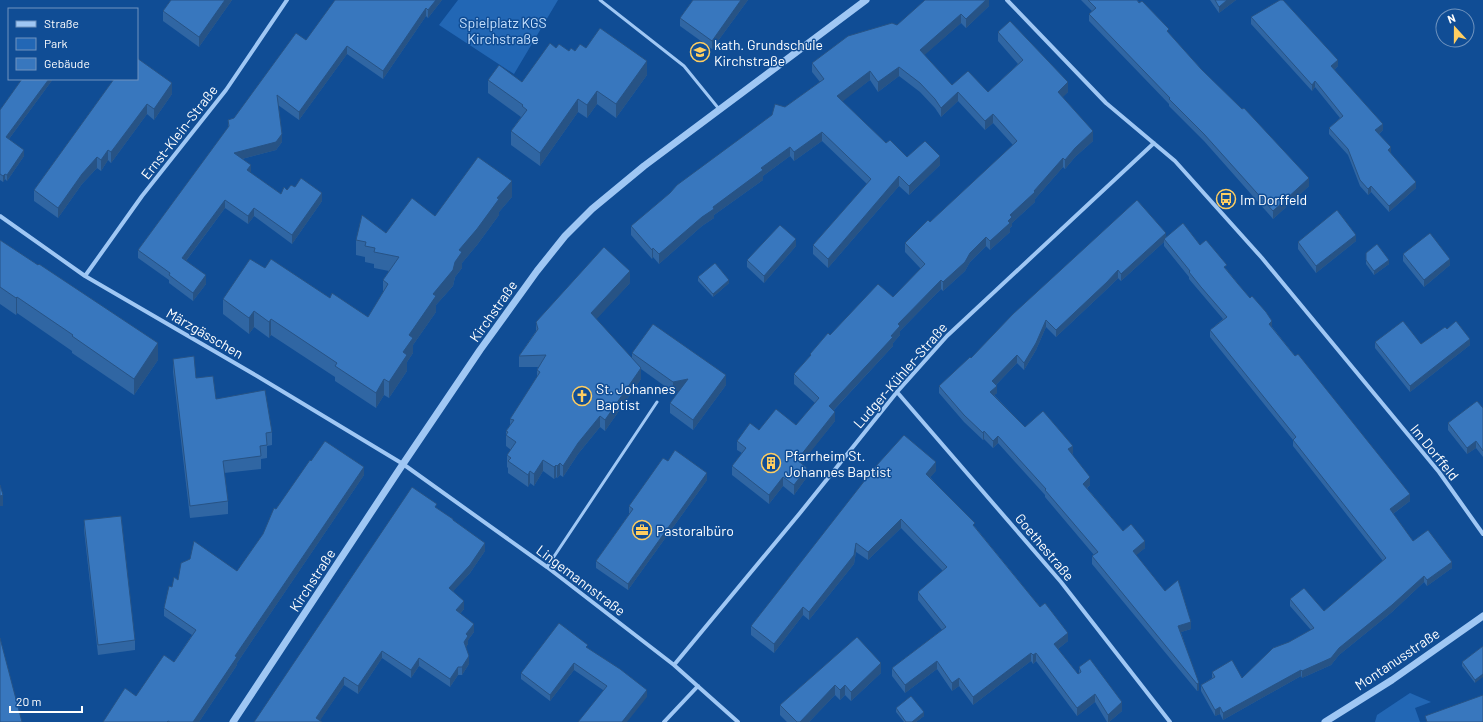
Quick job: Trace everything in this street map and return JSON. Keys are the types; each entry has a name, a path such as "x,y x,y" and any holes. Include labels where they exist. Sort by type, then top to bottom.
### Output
{"street":[{"name":"Ernst-Klein-Straße","path":"86,276 142,196 226,90 287,0"},
{"name":"Kirchstraße","path":"233,722 403,464 537,271 565,236 592,209 638,170 866,0"},
{"name":"Im Dorffeld","path":"1007,0 1106,103 1175,160 1262,258 1439,472 1483,534"},
{"name":"Ludger-Kühler-Straße","path":"674,665 898,392 947,336 1154,143"},
{"name":"Märzgässchen","path":"0,216 86,276 264,379 403,464"},
{"name":"Goethestraße","path":"898,392 1061,582 1170,722"},
{"name":"Lingemannstraße","path":"403,464 547,567 674,665 738,722"},
{"name":"Montanusstraße","path":"1325,722 1392,680 1483,616"},
{"path":"664,722 698,686"}],"lane":[{"path":"600,0 684,66 720,110"},
{"path":"547,567 657,402"}],"green space":[{"name":"Spielplatz KGS Kirchstraße","path":"458,0 558,0 514,74 439,25"},
{"path":"1410,693 1431,702 1415,708 1420,722 1375,722 1377,715"}],"building":[{"path":"171,0 225,0 199,37 163,11"},
{"path":"335,0 436,0 428,10 426,8 383,71 347,46 299,112 277,95 282,134 276,142 234,153 251,165 247,170 281,194 284,187 287,190 291,185 295,187 301,178 322,193 292,235 254,208 248,216 225,200 182,258 206,275 193,293 169,275 170,273 138,250 229,126 228,120 234,118 296,33 306,40"},
{"path":"693,0 741,0 712,41 680,18"},
{"path":"925,0 986,0 966,19 961,14 920,50 952,85 968,71 988,92 1023,60 998,32 1010,21 1068,82 1058,92 1093,131 1065,160 1063,158 1034,191 1035,192 1010,215 1012,217 1008,221 1010,223 990,241 986,237 970,253 965,262 943,282 941,280 898,324 900,326 891,336 893,337 829,406 835,412 797,460 807,468 794,485 783,477 769,495 732,466 746,448 737,441 750,423 759,430 776,409 796,425 819,398 794,374 828,333 830,335 878,284 893,297 925,264 905,243 928,220 930,222 1017,141 993,114 985,121 958,92 941,108 920,83 899,67 878,82 870,71 837,96 886,143 890,140 907,157 925,141 940,156 909,186 899,176 828,259 813,245 871,179 822,132 794,152 790,147 761,168 763,170 713,207 714,209 702,217 659,254 653,248 652,250 631,226 670,193 677,185 772,115 775,104 785,107 824,79 812,63 848,36 892,23 897,25"},
{"path":"1088,0 1137,0 1139,3 1142,1 1169,29 1167,31 1201,69 1242,109 1244,108 1309,178 1273,211 1204,134 1089,14 1096,8"},
{"path":"1215,0 1227,0 1219,7"},
{"path":"1280,0 1283,0 1338,60 1331,66 1383,124 1375,130 1391,147 1388,150 1416,182 1389,206 1371,186 1368,189 1360,180 1348,149 1329,128 1343,116 1315,81 1312,85 1251,17"},
{"path":"600,28 647,61 616,104 597,91 587,105 578,99 540,153 511,131 527,110 522,106 523,105 488,80 499,65 522,82 550,43 556,48 559,44 569,51 571,48 575,51 580,44 586,48"},
{"path":"138,59 172,83 154,109 147,104 111,152 108,150 101,160 97,157 82,174 58,208 34,190 113,80 138,80"},
{"path":"21,80 48,80 6,137 24,150 7,175 5,174 3,176 0,174 0,110"},
{"path":"478,157 512,181 497,198 499,199 477,229 459,250 462,252 455,262 453,270 433,294 436,296 409,335 413,338 403,352 407,355 389,382 384,379 376,393 335,366 337,363 271,319 269,322 254,311 249,318 223,299 250,259 265,268 271,259 330,298 332,293 368,317 388,284 383,280 399,257 374,252 375,248 365,246 366,242 356,240 362,215 386,233 412,198 435,216"},
{"path":"1137,200 1166,233 1121,274 1118,270 1056,330 1046,320 1036,343 1024,363 1017,355 992,381 997,386 990,392 1025,427 1043,411 1073,446 1068,449 1090,477 1083,484 1123,531 1131,524 1145,541 1133,551 1165,591 1178,580 1191,622 1178,626 1199,683 1197,684 1092,556 1098,552 1045,490 1046,489 998,436 993,441 984,431 983,433 964,415 939,386 970,357 971,358 1013,314"},
{"path":"1337,210 1356,235 1316,266 1298,242"},
{"path":"1183,223 1200,245 1206,240 1227,265 1224,267 1238,284 1250,298 1252,296 1266,312 1272,321 1269,324 1295,356 1298,354 1410,494 1390,509 1413,541 1428,530 1452,562 1427,580 1424,576 1392,605 1339,648 1331,658 1302,671 1301,670 1223,713 1220,707 1215,710 1201,685 1215,677 1212,672 1232,660 1242,678 1273,648 1289,642 1314,628 1290,599 1304,588 1324,611 1386,558 1293,440 1296,437 1210,330 1227,317 1201,287 1164,239"},
{"path":"780,225 796,239 764,276 747,260"},
{"path":"1430,233 1450,259 1424,280 1403,254"},
{"path":"0,240 158,343 134,379 72,336 73,335 0,287"},
{"path":"1377,244 1389,260 1374,271 1366,260 1366,253"},
{"name":"St. Johannes Baptist","path":"604,247 630,271 591,313 641,368 605,420 600,416 578,443 563,466 560,463 554,467 543,460 534,474 530,471 528,475 508,461 511,458 507,455 516,442 506,435 508,432 506,431 514,420 510,419 540,372 537,370 546,355 519,356 538,329 536,322"},
{"path":"715,263 729,280 713,294 698,277"},
{"path":"1403,321 1421,344 1445,327 1447,329 1456,321 1470,339 1410,386 1375,342"},
{"path":"653,324 726,375 693,420 670,403 688,379 673,382 632,353"},
{"path":"194,356 196,378 213,376 216,399 265,390 272,432 266,433 267,445 260,446 261,456 223,461 228,501 190,506 173,359"},
{"path":"1477,401 1483,408 1483,451 1476,441 1467,448 1448,423"},
{"path":"904,435 936,462 926,474 975,523 973,525 1040,607 1045,603 1068,633 1054,644 1078,674 1081,672 1079,667 1090,659 1122,702 1108,715 1095,694 1077,708 1036,653 1033,655 1031,653 973,697 959,678 952,683 937,661 905,685 892,668 946,627 918,592 947,567 901,519 868,552 856,543 854,555 809,612 803,607 774,644 751,626 876,466"},
{"path":"325,441 364,467 235,656 237,657 193,722 103,722 125,688 136,696 164,655 174,662 196,630 164,608 169,586 172,587 174,577 178,580 181,563 190,559 194,541 237,571 263,534 274,508 276,509"},
{"path":"675,450 707,473 628,584 596,561 633,509 629,506 663,458 668,461"},
{"path":"0,485 3,495 0,496"},
{"path":"412,487 437,504 435,507 485,543 470,565 449,588 464,601 456,610 474,624 466,634 468,636 464,642 469,656 462,667 458,667 450,679 419,658 411,670 382,651 358,686 344,677 316,718 322,722 254,722"},
{"path":"121,516 135,640 98,645 84,520"},
{"path":"559,623 588,645 586,647 620,669 647,690 622,722 578,722 607,686 574,663 550,695 521,673"},
{"path":"857,637 881,663 851,692 845,685 840,690 835,685 800,722 797,722 780,705"},
{"path":"0,638 22,722 0,722"},
{"path":"1483,646 1483,674 1475,680 1462,662"},
{"path":"1483,695 1483,722 1427,722 1425,716"},
{"path":"911,696 924,712 912,722 906,722 896,708"}],"place":[{"name":"kath. Grundschule Kirchstraße","path":"700,52"},
{"name":"Im Dorffeld","path":"1226,199"},
{"name":"St. Johannes Baptist","path":"582,396"},
{"name":"Pfarrheim St. Johannes Baptist","path":"771,463"},
{"name":"Pastoralbüro","path":"642,530"}]}
